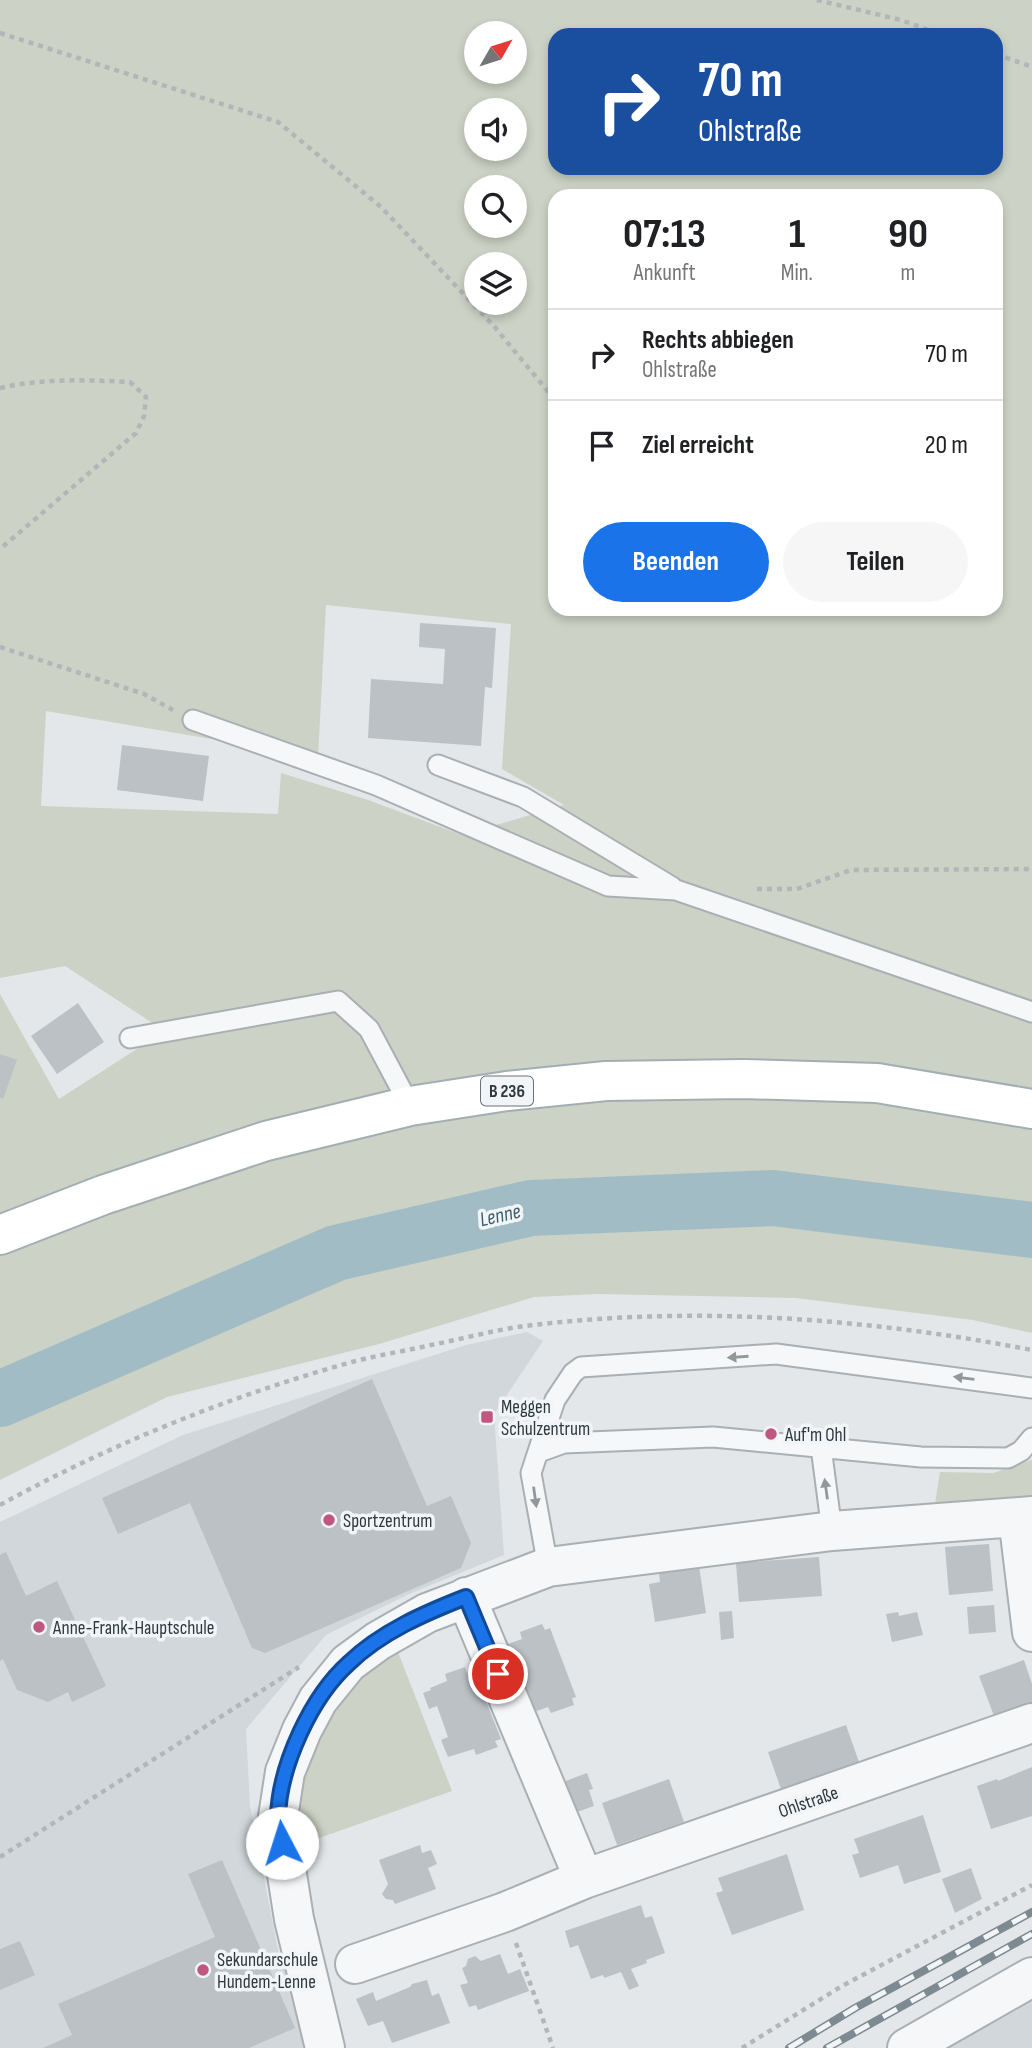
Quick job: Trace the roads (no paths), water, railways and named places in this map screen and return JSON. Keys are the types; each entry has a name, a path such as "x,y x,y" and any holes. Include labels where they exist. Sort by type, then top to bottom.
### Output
{"main road":[{"name":"B 236","path":"0,1235 103,1195 266,1141 410,1106 507,1091 606,1081 743,1079 877,1083 1032,1109"}],"street":[{"path":"325,2048 294,1919 278,1817 285,1772 318,1700 348,1663 378,1641 427,1612 548,1567 832,1531 1025,1517 1032,1632"},
{"path":"466,1597 584,1879"},
{"name":"Ohlstraße","path":"355,1964 505,1912 584,1879 1032,1723"},
{"path":"908,2048 1032,1977"}],"lane":[{"path":"192,720 376,785 608,886 676,890"},
{"path":"438,765 523,797 676,890 1032,1012"},
{"path":"130,1038 338,1001 369,1029 410,1106"},
{"path":"548,1567 531,1473 555,1399 573,1373 581,1367 776,1354 1032,1388"},
{"path":"539,1452 564,1443 713,1437 921,1457 1008,1458 1021,1451 1032,1438"},
{"path":"821,1447 832,1531"}],"waterway":[{"name":"Lenne","path":"0,1399 336,1253 531,1208 773,1198 1032,1230"}],"railway":[{"path":"789,2048 855,2008 1032,1912"},
{"path":"827,2048 1032,1934"}],"place":[{"name":"Meggen Schulzentrum","path":"487,1417"},
{"name":"Auf'm Ohl","path":"771,1434"},
{"name":"Sportzentrum","path":"329,1520"},
{"name":"Anne-Frank-Hauptschule","path":"39,1627"},
{"name":"Sekundarschule Hundem-Lenne","path":"203,1970"}]}
